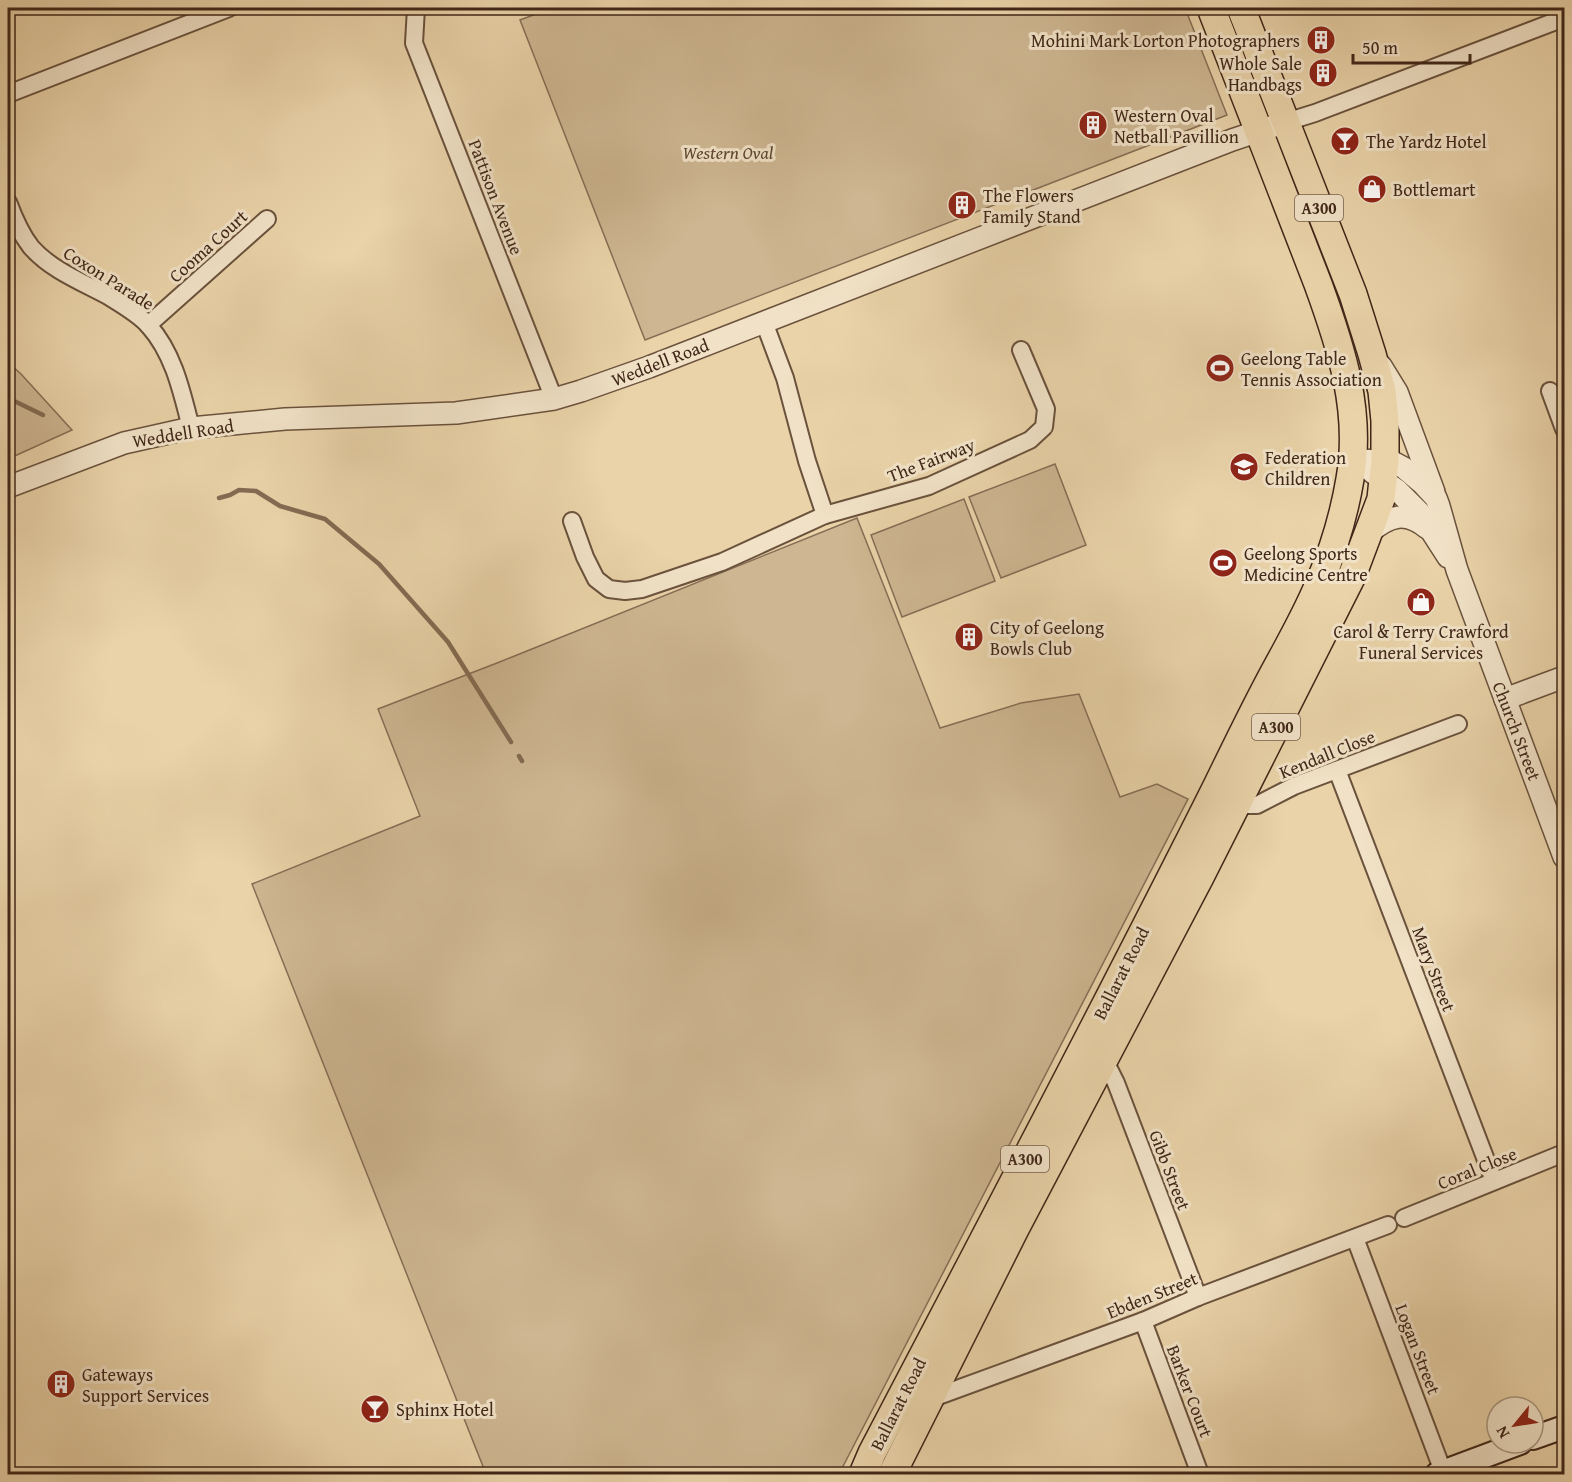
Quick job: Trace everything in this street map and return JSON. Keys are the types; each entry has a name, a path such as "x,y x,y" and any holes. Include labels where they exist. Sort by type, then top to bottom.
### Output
{"highway":[{"name":"A300","path":"1211,8 1337,338 1352,404 1353,460"},
{"name":"A300","path":"1241,8 1353,294 1373,356 1384,406 1385,470"},
{"name":"Ballarat Road","path":"862,1474 1319,585 1340,525 1353,460"},
{"name":"Ballarat Road","path":"892,1474 1015,1229 1104,1059 1247,805 1352,576 1381,499 1385,470"}],"main road":[{"path":"1545,1434 1564,1427"},
{"path":"1442,1474 1490,1455"}],"street":[{"path":"8,94 229,8"},
{"name":"Pattison Avenue","path":"416,8 414,43 554,399"},
{"path":"1286,122 1564,18"},
{"name":"Weddell Road","path":"8,487 124,443 191,428 285,419 456,413 554,399 649,367 1232,140 1286,122"},
{"name":"Coxon Parade","path":"8,202 17,225 39,255 53,266 118,302 148,324 166,351 175,370 191,428"},
{"name":"Cooma Court","path":"148,324 267,219"},
{"path":"764,322 785,378 807,460 825,515"},
{"name":"The Fairway","path":"572,521 596,579 609,589 626,591 642,589 722,562 825,515 929,486 1030,440 1044,427 1046,410 1021,350"},
{"path":"1373,356 1397,392 1436,498"},
{"path":"1550,390 1564,429"},
{"name":"Church Street","path":"1353,460 1385,470 1397,490 1419,512 1457,570"},
{"name":"Church Street","path":"1385,470 1397,463 1436,498 1446,525 1457,570 1564,857"},
{"path":"1370,532 1382,523 1400,517 1416,521 1432,532"},
{"path":"1505,699 1564,677"},
{"name":"Kendall Close","path":"1247,805 1458,724"},
{"name":"Mary Street","path":"1337,770 1494,1181"},
{"path":"1217,785 1247,805"},
{"name":"Gibb Street","path":"1104,1059 1116,1083 1198,1297"},
{"name":"Coral Close","path":"1404,1218 1564,1154"},
{"name":"Ebden Street","path":"930,1399 1143,1321 1198,1297 1388,1225"},
{"name":"Logan Street","path":"1355,1238 1442,1474"},
{"name":"Barker Court","path":"1143,1321 1200,1474"}],"green space":[{"name":"Western Oval","path":"552,8 1185,8 1227,115 645,340 520,20"},
{"path":"8,362 72,430 8,459"},
{"path":"1055,464 1086,545 1001,578 969,497"},
{"path":"964,499 995,581 902,617 871,535"},
{"path":"857,518 940,728 1021,703 1079,694 1120,797 1157,784 1188,799 839,1474 486,1474 252,884 420,816 378,709"}],"waterway":[{"path":"8,398 43,415"},
{"path":"219,498 239,490 256,491 280,506 325,519 379,564 448,642 511,742"},
{"path":"519,756 522,761"}],"place":[{"name":"Mohini Mark Lorton Photographers","path":"1321,40"},
{"name":"Whole Sale Handbags","path":"1323,73"},
{"name":"Western Oval Netball Pavillion","path":"1093,125"},
{"name":"The Yardz Hotel","path":"1345,141"},
{"name":"Bottlemart","path":"1372,189"},
{"name":"The Flowers Family Stand","path":"962,205"},
{"name":"Geelong Table Tennis Association","path":"1220,368"},
{"name":"Federation Children","path":"1244,467"},
{"name":"Geelong Sports Medicine Centre","path":"1223,563"},
{"name":"Carol & Terry Crawford Funeral Services","path":"1421,602"},
{"name":"City of Geelong Bowls Club","path":"969,637"},
{"name":"Gateways Support Services","path":"61,1384"},
{"name":"Sphinx Hotel","path":"375,1409"}]}
